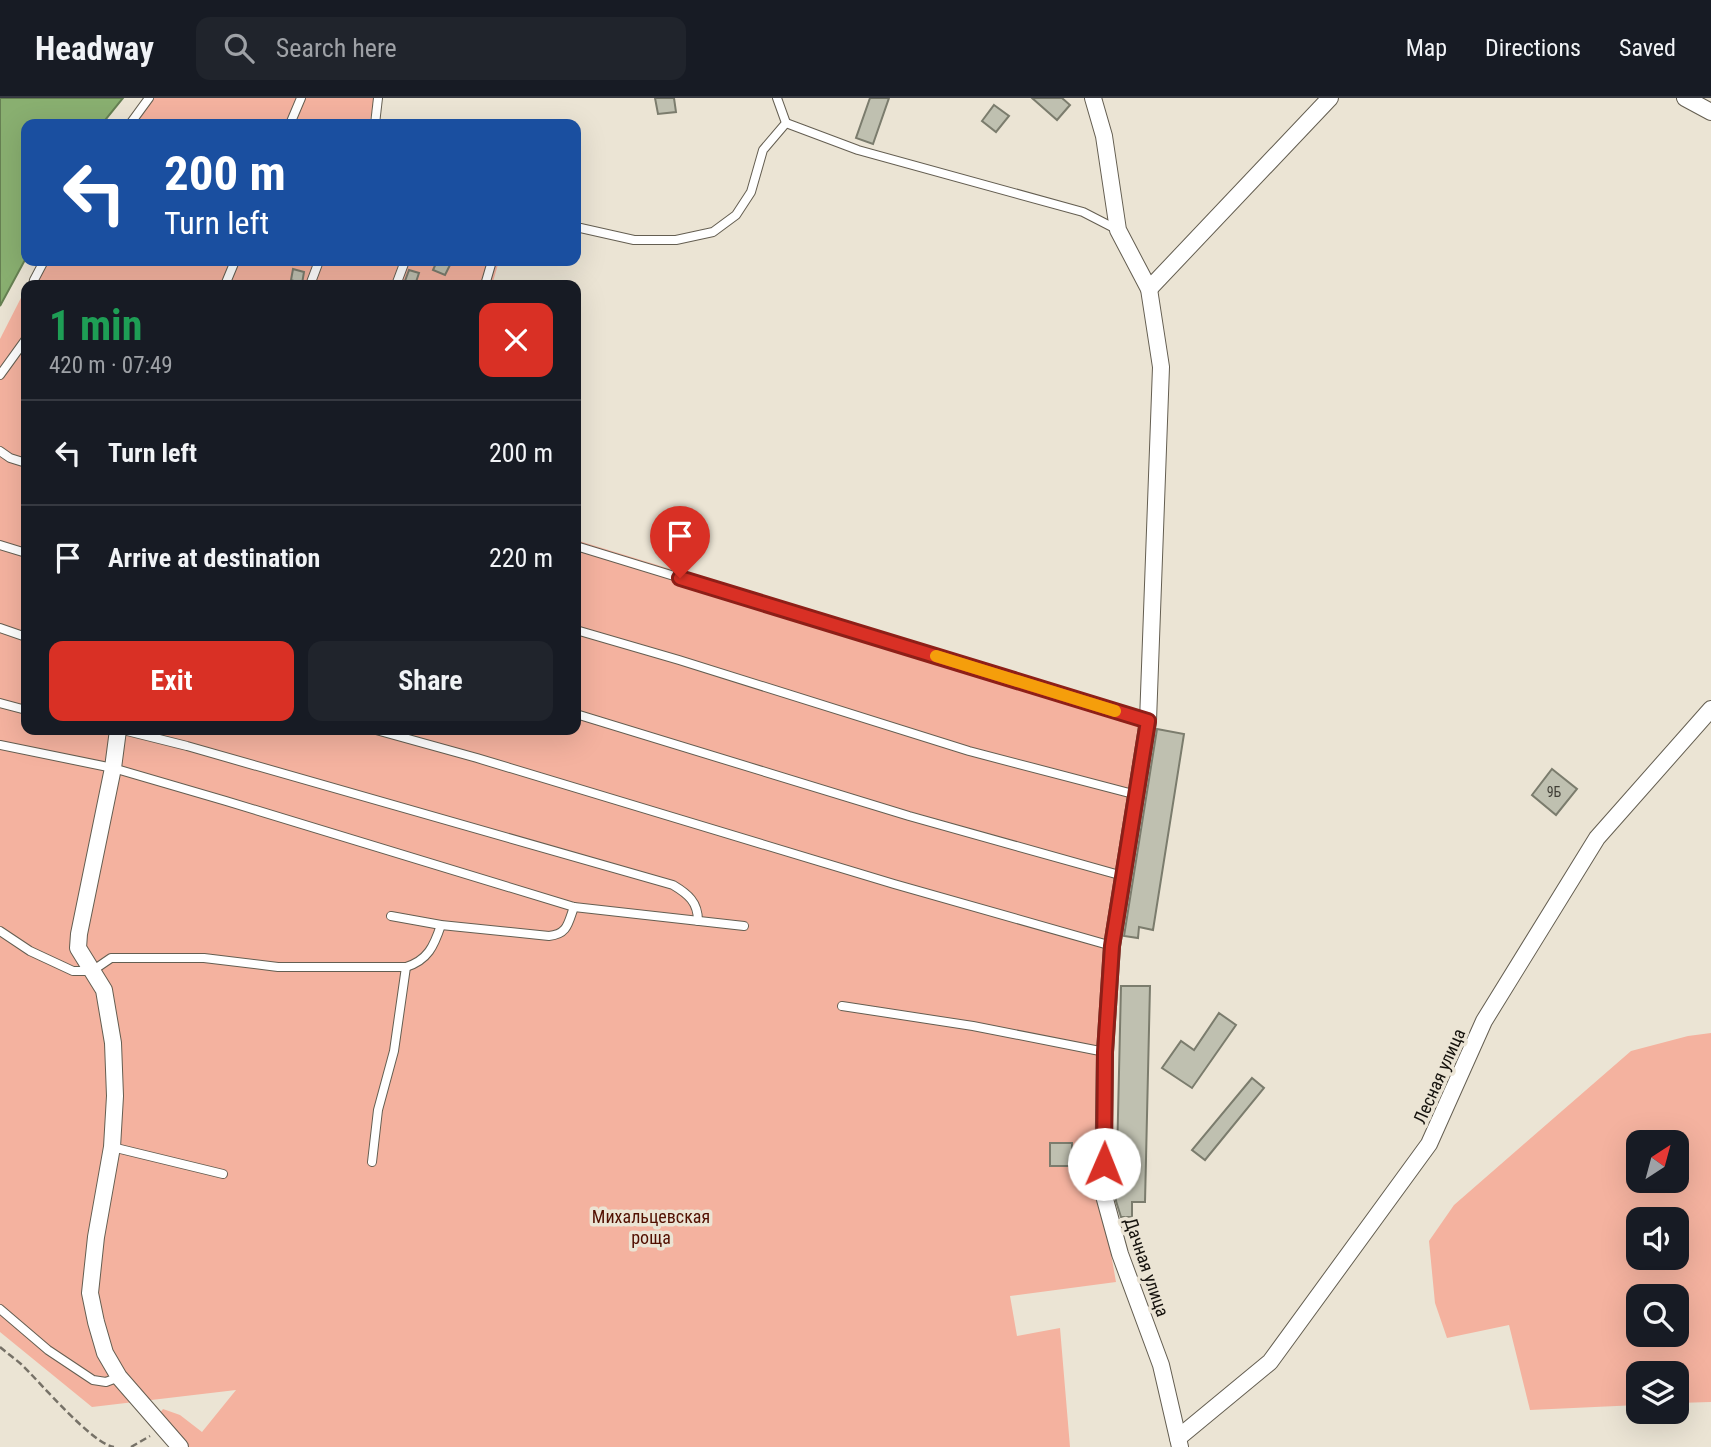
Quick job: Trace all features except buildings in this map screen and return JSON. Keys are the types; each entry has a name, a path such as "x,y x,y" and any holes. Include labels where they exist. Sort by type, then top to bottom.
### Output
{"street":[{"name":"Дачная улица","path":"1093,98 1104,136 1118,230 1149,289 1161,367 1148,721 1112,946 1105,1052 1103,1192 1120,1254 1161,1365 1179,1443"},
{"path":"1149,289 1329,98"},
{"path":"1685,98 1711,112"},
{"name":"Лесная улица","path":"1179,1443 1270,1362 1398,1188 1429,1144 1484,1021 1597,838 1711,709"},
{"path":"119,735 78,948 104,990 113,1043 115,1097 112,1147 96,1237 90,1293 105,1353 119,1377 180,1447"}],"lane":[{"path":"134,119 149,98"},
{"path":"292,119 301,98"},
{"path":"376,119 378,98"},
{"path":"777,98 786,123 858,150 1083,212 1118,230"},
{"path":"581,228 634,240 676,240 713,232 736,215 751,192 762,150 786,123"},
{"path":"0,375 21,346"},
{"path":"0,451 21,461"},
{"path":"0,545 21,551"},
{"path":"581,548 1148,721"},
{"path":"0,628 21,635"},
{"path":"581,631 969,751 1136,795"},
{"path":"0,703 21,708"},
{"path":"581,716 909,816 1124,876"},
{"path":"141,735 673,885 687,893 694,902 698,921"},
{"path":"394,735 1112,946"},
{"path":"0,745 113,768 574,907 744,926"},
{"path":"391,916 441,925 555,935 564,931 574,907"},
{"path":"0,931 30,951 73,971 92,971 111,958 204,958 278,967 406,967 425,957 441,925"},
{"path":"372,1163 378,1110 394,1051 406,967"},
{"path":"842,1006 973,1026 1105,1052"},
{"path":"112,1147 223,1174"},
{"path":"0,1309 48,1350 93,1380 106,1382 119,1377"}],"path":[{"path":"0,1347 20,1363 78,1422 108,1447 114,1447"},
{"path":"131,1447 144,1441 162,1426"}],"green space":[{"path":"145,98 375,98 370,119 129,119"},
{"path":"38,266 498,266 493,280 30,280"},
{"name":"Михальцевская роща","path":"21,298 21,735 581,735 581,542 1145,715 1108,947 1100,1192 1116,1282 1010,1296 1017,1336 1060,1328 1070,1447 177,1447 156,1418 163,1409 180,1415 202,1432 236,1390 92,1407 0,1332 0,339"},
{"path":"1711,1033 1711,1402 1689,1403 1689,1361 1626,1361 1626,1406 1530,1410 1509,1325 1447,1338 1435,1303 1429,1241 1454,1205 1631,1051 1688,1036"}],"shaded area":[{"path":"0,98 123,98 106,119 21,119 22,266 0,306"}],"slow traffic":[{"path":"936,656 1115,711"}],"route":[{"path":"680,578 1148,721 1112,946 1105,1052 1104,1164"}]}
